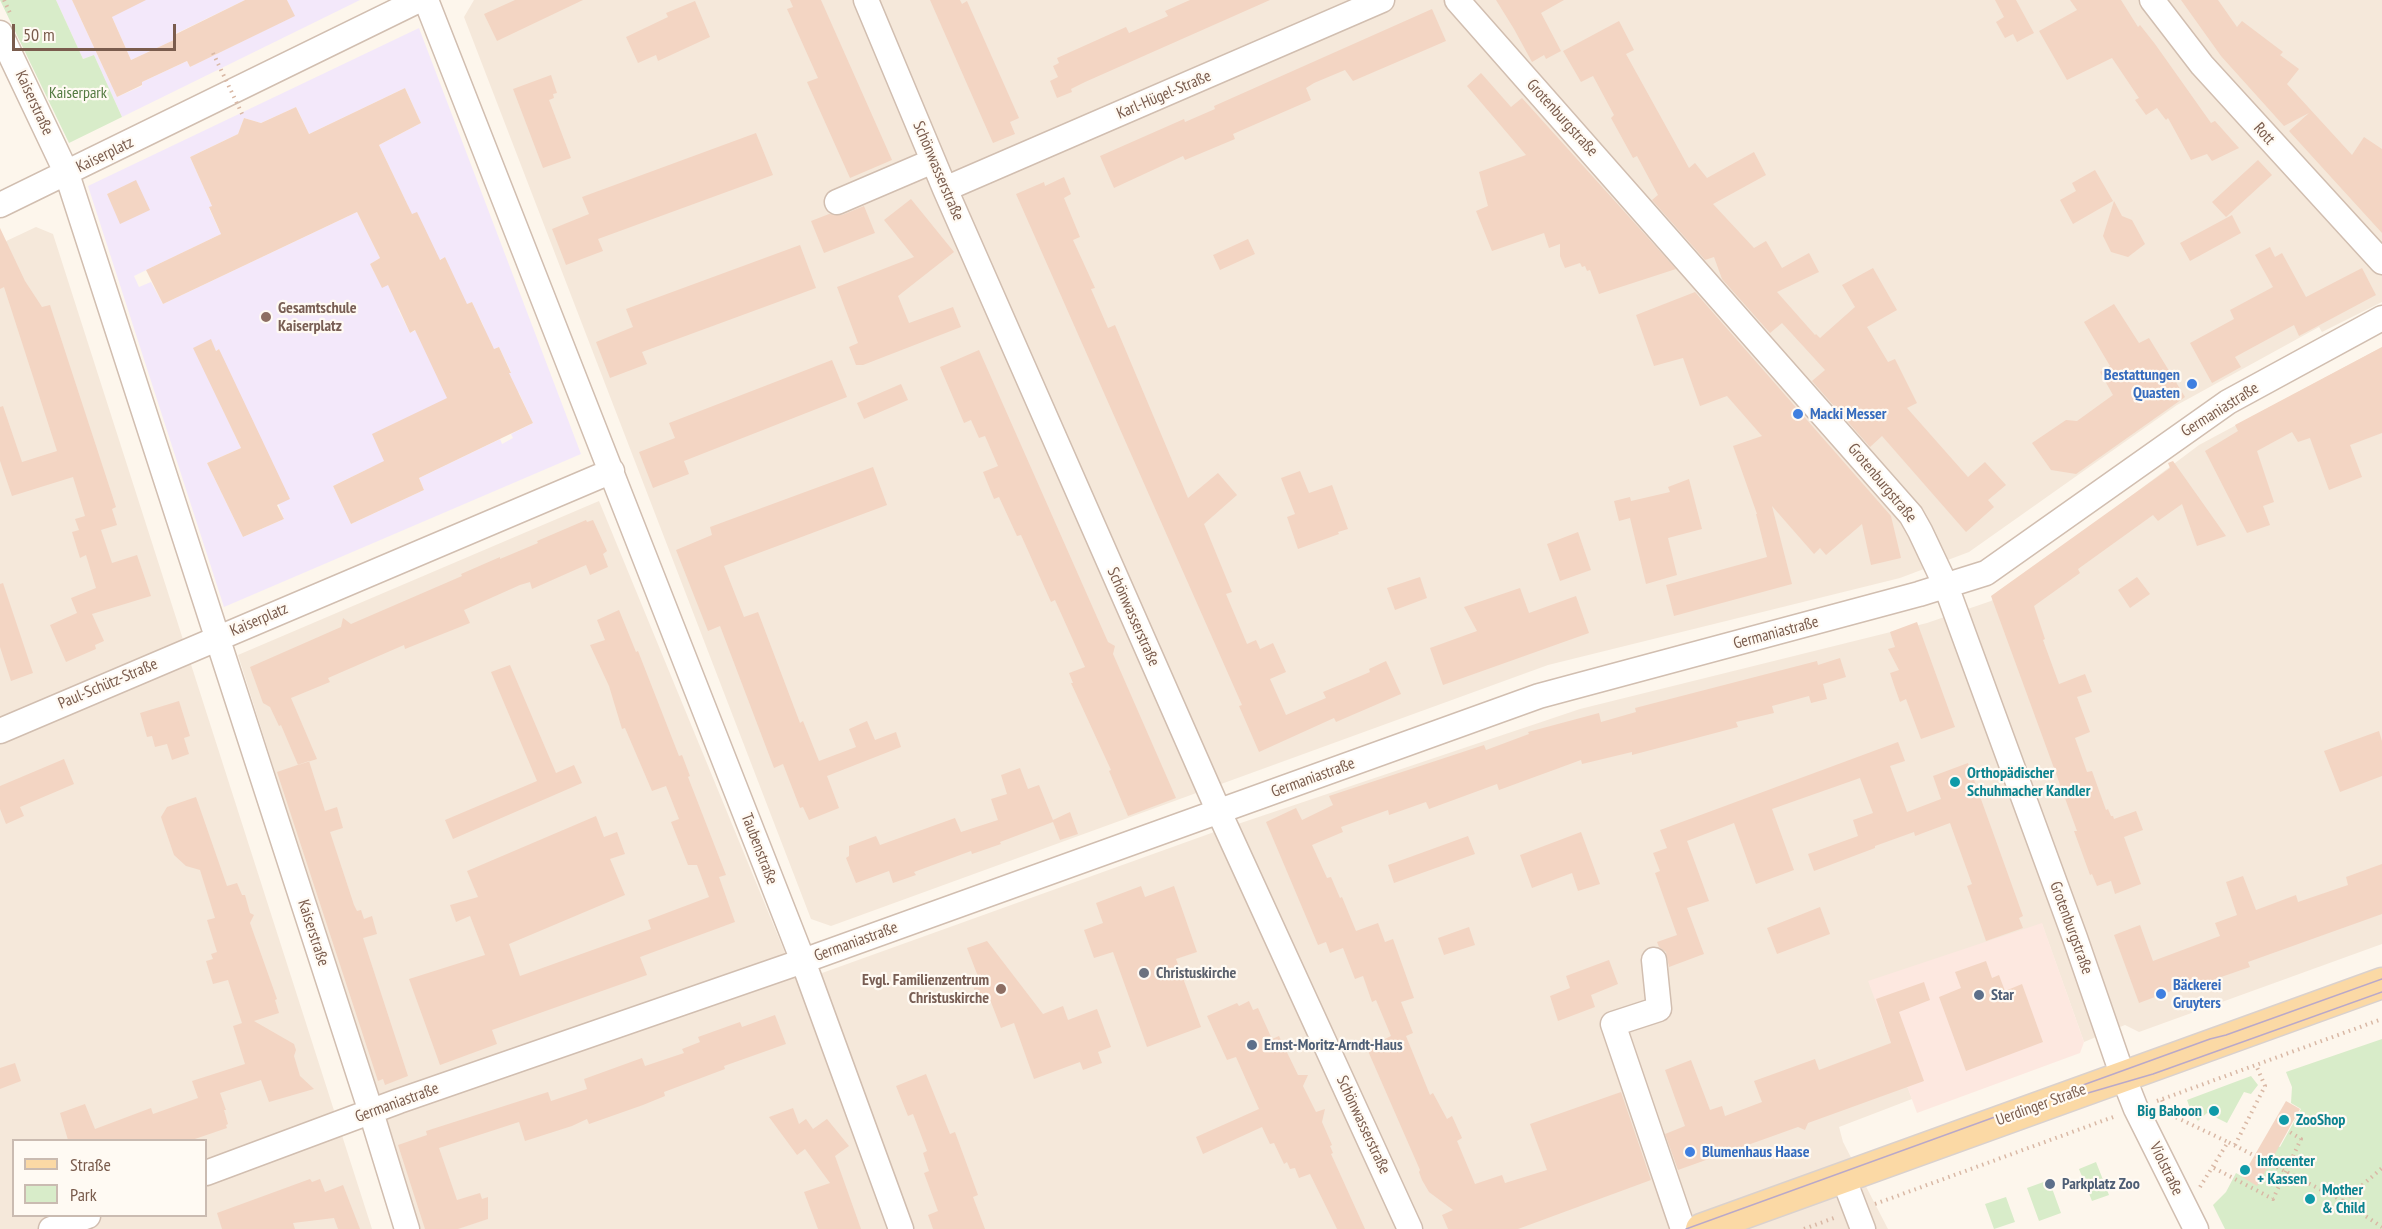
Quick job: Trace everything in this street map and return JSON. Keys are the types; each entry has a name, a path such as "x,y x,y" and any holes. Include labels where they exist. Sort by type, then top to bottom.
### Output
{"main road":[{"name":"Uerdinger Straße","path":"1701,1229 2382,983"}],"street":[{"name":"Kaiserplatz","path":"418,0 67,174 217,638 612,471"},
{"path":"426,0 612,471"},
{"name":"Schönwasserstraße","path":"866,0 945,189 1219,812 1410,1229"},
{"name":"Karl-Hügel-Straße","path":"945,189 1382,0"},
{"name":"Grotenburgstraße","path":"1457,0 1911,515 1929,547 1946,586 2123,1076"},
{"name":"Rott","path":"2152,0 2202,65 2382,262"},
{"name":"Kaiserstraße","path":"0,33 67,174"},
{"path":"837,202 933,161"},
{"path":"0,205 67,174"},
{"name":"Germaniastraße","path":"207,1173 371,1112 803,961 1539,696 1946,586 1995,568 2228,402 2382,318"},
{"name":"Taubenstraße","path":"612,471 803,961 901,1229"},
{"name":"Kaiserstraße","path":"217,638 407,1229"},
{"name":"Paul-Schütz-Straße","path":"0,731 217,638"},
{"path":"1654,960 1659,1009 1613,1024 1683,1229"},
{"name":"Violstraße","path":"2123,1076 2136,1109 2196,1229"},
{"path":"1843,1177 1859,1220"},
{"path":"51,1229 83,1217"}],"path":[{"path":"213,53 244,118"},
{"path":"1804,1229 1859,1220 2136,1109 2382,1019"},
{"path":"2235,1145 2265,1086 2256,1065"},
{"path":"2162,1100 2167,1113 2343,1201 2382,1227"},
{"path":"2214,1168 2273,1198 2301,1139 2288,1131"},
{"path":"2180,1198 2203,1186 2228,1142"},
{"path":"2343,1201 2382,1168"}],"shaded area":[{"path":"56,0 72,0 117,97 142,86 142,82 187,61 190,67 294,16 287,0 360,0 122,117 94,55 83,59"},
{"path":"118,0 245,0 175,34 176,39 131,60 112,17"},
{"path":"474,0 2382,0 2382,302 2322,332 2319,327 2177,405 1969,552 1900,578 1548,665 831,926 811,919 464,17"},
{"name":"Gesamtschule Kaiserplatz","path":"419,28 581,454 224,607 88,186","holes":["405,88 421,123 379,145 408,206 407,217 435,262 445,257 463,306 472,302 484,327 490,351 499,347 511,372 502,377 519,393 533,423 511,434 513,438 502,444 500,439 419,478 424,490 351,524 333,486 370,468 390,464 457,394 424,326 410,333 398,309 407,303 396,281 382,287 370,264 380,258 357,212 163,304 151,282 139,287 134,276 223,233 219,230 209,208 212,206 190,157 238,134 244,118 261,123 296,107 309,134","136,181 121,223 107,194","211,340 216,351 219,349 284,519 243,537 207,463 241,448 194,348"]},
{"path":"36,227 53,234 372,1229 0,1229 0,244"},
{"path":"2382,347 2382,944 2139,1032 2125,1025 2084,1042 2042,924 1869,982 1912,1099 1839,1127 1843,1142 1888,1229 419,1229 238,655 599,501 797,982 1217,831 1580,709 1927,623 1991,601 2199,445"},
{"path":"2042,923 2084,1042 2080,1053 1917,1113 1868,981"}],"green space":[{"name":"Kaiserpark","path":"0,0 56,0 83,59 94,55 122,117 69,143"},
{"path":"2382,1039 2382,1229 2225,1229 2213,1205 2226,1192 2236,1173 2256,1184 2267,1139 2280,1147 2301,1109 2291,1103 2292,1087 2286,1072"},
{"path":"2251,1076 2258,1085 2251,1094 2244,1092 2227,1123 2207,1113 2198,1121 2192,1114 2187,1100"},
{"path":"2096,1162 2109,1195 2092,1201 2079,1169"},
{"path":"2049,1180 2061,1213 2039,1221 2027,1188"},
{"path":"2006,1197 2015,1222 1994,1229 1985,1204"}],"building":[{"path":"72,0 146,0 112,17 131,60 176,39 174,35 245,0 287,0 295,16 190,67 187,61 142,82 142,85 117,97"},
{"path":"515,0 583,0 497,41 484,14"},
{"path":"790,0 821,0 892,160 850,178 807,82 818,78 787,9 793,7"},
{"path":"930,0 960,0 962,4 967,1 1019,118 1010,122 1015,134 993,143"},
{"path":"1190,0 1270,0 1085,82 1071,89 1072,92 1057,98 1050,81 1058,77 1053,66 1059,63 1057,58 1126,27 1129,33 1168,16 1165,11"},
{"path":"1496,0 1564,0 1541,13 1561,51 1546,59 1544,55 1532,62"},
{"path":"1995,0 2016,0 2034,33 2017,42 2013,34 2005,38 1996,22 2004,17"},
{"path":"2070,0 2121,0 2138,27 2140,25 2155,44 2211,123 2215,121 2239,148 2212,161 2207,154 2191,160 2168,118 2166,120 2157,108 2146,115 2135,100 2139,98 2112,58 2067,80 2039,31 2077,10"},
{"path":"2181,0 2218,0 2237,27 2242,21 2283,52 2280,55 2299,69 2287,84 2352,155 2364,137 2382,149 2382,233 2289,131 2309,113 2284,126 2221,56"},
{"path":"695,1 710,37 658,61 656,55 638,63 626,37 668,17 666,13"},
{"path":"1432,9 1446,41 1353,81 1345,70 1314,83 1306,88 1311,100 1233,134 1235,139 1185,160 1183,156 1114,188 1100,156 1184,119 1185,122 1215,109 1214,106"},
{"path":"1619,21 1634,50 1626,54 1689,168 1695,163 1707,178 1754,152 1766,175 1713,204 1754,248 1766,241 1782,268 1809,253 1819,272 1777,292 1815,335 1820,338 1855,307 1842,285 1873,268 1897,310 1867,327 1888,362 1895,359 1917,403 1907,408 1968,477 1985,462 2006,485 1988,500 1994,507 1966,532 1882,436 1870,447 1812,381 1825,370 1782,323 1770,333 1722,279 1714,257 1705,260 1652,200 1658,195 1637,156 1633,158 1611,118 1614,115 1593,76 1581,82 1563,51"},
{"path":"1481,73 1511,107 1522,98 1676,269 1599,294 1590,270 1587,271 1580,263 1565,268 1560,256 1560,244 1549,248 1544,233 1492,251 1476,211 1488,206 1479,172 1526,155 1467,86"},
{"path":"551,75 557,93 553,94 554,98 549,100 571,158 543,168 513,89"},
{"path":"405,88 421,123 379,145 412,214 417,212 440,260 445,257 467,304 472,302 494,349 499,347 533,423 419,478 424,490 351,524 333,486 384,461 372,434 447,398 415,330 410,333 388,285 382,288 370,264 380,258 357,212 163,304 146,270 221,234 209,207 212,206 190,157 238,134 244,118 261,123 296,107 309,134"},
{"path":"756,133 773,175 598,239 603,251 566,265 552,229 589,214 582,197"},
{"path":"2258,160 2272,175 2226,217 2212,202"},
{"path":"2095,170 2113,201 2073,224 2060,200 2076,191 2072,183"},
{"path":"1064,177 1071,194 1064,198 1080,237 1073,240 1095,288 1091,289 1108,328 1115,325 1188,498 1218,473 1237,495 1204,524 1232,592 1226,594 1247,644 1256,640 1260,649 1273,643 1286,672 1270,679 1286,715 1326,698 1323,692 1370,672 1369,669 1386,661 1401,694 1336,722 1334,718 1259,752 1239,706 1242,705 1016,194 1044,182 1045,186"},
{"path":"136,180 150,210 120,224 107,194"},
{"path":"911,199 954,252 898,296 909,323 953,307 961,327 863,365 856,365 849,347 858,343 837,287 914,257 884,220"},
{"path":"2114,201 2122,216 2132,220 2145,244 2128,257 2111,252 2103,236"},
{"path":"864,206 875,233 824,253 811,221 829,214 842,215"},
{"path":"2232,215 2241,233 2190,261 2180,243"},
{"path":"0,228 25,281 42,307 50,305 116,507 112,509 117,525 101,530 112,563 137,555 151,596 92,614 104,641 95,645 96,649 66,662 50,625 77,613 71,598 96,588 86,555 80,558 72,532 79,530 75,519 85,516 73,477 12,496 0,461 0,407 3,406 22,462 57,451 4,287 0,289"},
{"path":"1248,239 1255,254 1220,270 1213,255"},
{"path":"800,245 816,288 642,352 647,364 610,378 596,342 633,327 626,309"},
{"path":"2270,247 2275,257 2282,253 2306,297 2362,268 2376,295 2299,336 2294,325 2235,357 2241,367 2212,383 2190,343 2234,319 2230,310 2273,287 2255,255"},
{"path":"1695,292 1891,516 1901,558 1871,565 1862,524 1826,555 1820,548 1814,554 1772,506 1792,584 1674,616 1666,585 1767,557 1757,514 1733,446 1762,436 1727,396 1700,406 1683,358 1654,366 1636,315"},
{"path":"2114,304 2139,343 2149,338 2185,397 2076,474 2051,470 2032,443 2066,420 2077,421 2113,395 2100,372 2110,366 2084,322"},
{"path":"211,339 216,351 219,349 290,499 277,505 284,519 243,537 207,463 241,448 193,348"},
{"path":"2382,347 2382,433 2350,445 2362,477 2329,490 2310,438 2298,442 2292,432 2257,451 2274,502 2263,506 2270,525 2247,533 2205,451 2238,431 2235,425"},
{"path":"979,350 1108,642 1115,646 1113,654 1176,798 1128,816 1109,771 1111,770 1071,683 1073,683 1069,673 1085,667 1055,600 1051,602 1021,535 1017,536 999,497 994,499 983,472 998,466 985,436 979,438 971,420 964,423 940,367"},
{"path":"832,360 847,397 684,461 689,474 653,488 639,452 675,438 669,423"},
{"path":"901,384 908,400 864,419 857,403"},
{"path":"2173,461 2226,536 2197,546 2182,504 2158,521 2153,515 2078,569 2080,573 2034,606 2045,639 2043,640 2059,684 2085,674 2092,692 2077,697 2090,732 2075,738 2087,772 2092,771 2106,810 2108,809 2111,816 2114,819 2136,811 2143,830 2124,837 2141,884 2115,894 2111,881 2097,886 2092,874 2090,875 2074,831 2077,831 1991,596 2170,468 2168,463"},
{"path":"873,467 887,505 724,566 744,617 758,612 800,723 803,721 819,761 856,747 849,729 867,721 875,740 896,732 901,747 827,776 839,808 809,820 803,807 800,808 783,764 774,768 720,626 708,631 676,550 712,535 710,527"},
{"path":"1300,471 1309,493 1332,485 1348,529 1298,549 1287,517 1295,514 1281,478"},
{"path":"1689,479 1702,529 1668,538 1677,575 1646,584 1630,518 1619,521 1614,501 1630,497 1631,501 1670,492 1668,487"},
{"path":"586,520 587,522 593,520 607,551 603,554 608,567 590,575 586,565 532,589 530,582 520,585 464,610 470,623 405,649 404,645 328,678 330,682 291,698 317,759 298,765 281,725 279,726 270,707 263,703 250,667 341,627 343,618 351,624"},
{"path":"1578,532 1591,570 1560,581 1547,544"},
{"path":"1420,577 1427,598 1395,610 1387,588"},
{"path":"2137,577 2150,594 2130,608 2118,590"},
{"path":"3,583 33,673 11,681 0,647 0,584"},
{"path":"1520,588 1529,613 1576,596 1589,633 1443,685 1430,648 1477,631 1464,607"},
{"path":"619,610 636,652 638,651 679,756 682,755 690,776 688,777 726,875 719,877 735,922 640,957 647,975 492,1030 497,1044 440,1065 409,979 485,955 470,916 456,922 450,905 478,897 467,871 596,816 604,837 617,832 625,854 610,859 625,895 509,944 520,976 651,929 648,920 709,897 697,865 688,865 671,822 679,819 666,786 652,791 625,728 622,729 609,686 590,645 605,640 597,620"},
{"path":"1917,622 1955,727 1921,739 1906,699 1900,702 1890,673 1899,670 1888,649 1895,647 1890,632"},
{"path":"1840,658 1846,677 1823,684 1827,699 1811,703 1809,696 1772,706 1774,713 1736,722 1738,727 1632,755 1632,752 1582,764 1581,760 1499,790 1497,784 1429,809 1426,802 1389,815 1388,810 1341,827 1343,832 1312,845 1327,878 1331,877 1340,898 1342,897 1356,931 1378,923 1385,942 1393,939 1414,998 1401,1002 1413,1033 1406,1036 1430,1095 1433,1093 1447,1119 1452,1116 1462,1138 1457,1141 1475,1184 1502,1175 1505,1183 1547,1170 1530,1124 1621,1092 1651,1180 1518,1229 1448,1229 1442,1215 1453,1210 1429,1192 1422,1180 1420,1170 1368,1051 1384,1044 1383,1040 1391,1036 1376,1000 1372,1002 1363,976 1355,979 1343,948 1330,953 1326,942 1318,945 1266,822 1296,808 1302,820 1333,805 1329,796 1484,745 1486,750 1529,734 1528,732 1599,713 1601,722 1636,712 1635,708 1817,661 1818,665"},
{"path":"510,665 556,773 574,765 582,783 453,839 445,820 537,781 491,672"},
{"path":"179,701 190,736 184,738 189,754 172,760 167,744 155,747 152,736 147,737 140,713"},
{"path":"2379,731 2382,741 2382,776 2340,792 2324,751"},
{"path":"1898,742 1905,761 1890,766 1907,812 1941,799 1933,776 1968,763 2023,916 2019,918 2023,928 1986,941 1967,886 1972,884 1950,823 1915,836 1914,832 1814,871 1808,854 1858,836 1853,820 1873,813 1860,778 1772,809 1794,870 1756,884 1734,823 1687,841 1709,901 1687,908 1704,954 1669,967 1666,952 1659,947 1657,942 1677,935 1655,873 1660,871 1653,853 1667,848 1660,830"},
{"path":"64,759 74,784 20,807 24,816 6,824 0,809 0,786"},
{"path":"309,761 325,811 337,807 343,828 330,832 354,905 357,911 361,910 364,919 372,916 377,934 363,938 408,1076 385,1085 383,1079 378,1081 277,772"},
{"path":"1020,768 1028,789 1039,785 1053,820 1070,812 1078,834 1060,840 1053,822 1000,842 1001,844 972,854 971,851 914,872 916,875 893,883 889,871 856,883 846,858 849,856 849,846 876,836 880,845 955,818 961,832 998,820 991,799 1007,794 1001,775"},
{"path":"196,797 227,886 237,883 242,895 245,895 250,913 254,915 250,923 277,999 275,1000 279,1013 254,1021 294,1044 296,1050 294,1056 300,1076 314,1089 269,1102 261,1080 220,1093 226,1110 224,1110 227,1128 195,1139 68,1139 60,1113 85,1104 95,1129 151,1108 153,1114 198,1098 192,1081 245,1064 233,1026 242,1023 228,980 213,984 206,961 213,959 211,954 217,952 207,920 215,918 200,870 186,866 174,855 161,817 167,807"},
{"path":"1581,832 1600,884 1578,891 1572,873 1532,888 1520,855"},
{"path":"1468,836 1475,854 1394,883 1388,865"},
{"path":"2382,864 2382,914 2248,962 2250,967 2201,984 2200,980 2139,1003 2114,935 2140,925 2153,961 2220,936 2215,923 2237,915 2226,882 2243,876 2256,910 2296,895 2298,902 2348,885 2346,877"},
{"name":"Christuskirche","path":"1141,886 1145,897 1174,886 1197,952 1176,959 1201,1027 1147,1047 1113,952 1094,958 1084,930 1103,923 1096,903"},
{"path":"1820,907 1830,934 1777,954 1767,928"},
{"path":"1469,927 1475,945 1444,955 1438,938"},
{"path":"987,941 1043,1014 1063,1006 1068,1020 1097,1009 1111,1047 1098,1052 1102,1063 1083,1070 1080,1062 1034,1079 1014,1023 1001,1028 989,997 978,1001 972,982 979,979 967,948"},
{"path":"1609,960 1618,984 1591,995 1595,1007 1558,1021 1550,996 1570,988 1566,976"},
{"path":"1986,961 1992,978 1999,975 2005,991 2022,984 2043,1042 1966,1071 1939,997 1961,988 1955,972"},
{"path":"1924,982 1930,1000 1899,1012 1924,1081 1808,1123 1805,1130 1798,1127 1678,1170 1665,1134 1685,1126 1665,1070 1691,1060 1710,1110 1722,1106 1725,1116 1762,1102 1754,1081 1815,1059 1819,1070 1891,1043 1876,999"},
{"path":"1249,1001 1253,1010 1258,1008 1272,1039 1279,1036 1298,1075 1308,1075 1303,1086 1316,1112 1325,1109 1322,1122 1332,1145 1330,1146 1333,1153 1331,1154 1365,1229 1337,1229 1310,1174 1299,1178 1295,1168 1290,1169 1287,1162 1284,1164 1274,1143 1270,1144 1262,1127 1203,1154 1196,1137 1259,1109 1236,1057 1227,1060 1207,1016 1237,1003 1239,1006"},
{"path":"775,1015 786,1044 724,1066 725,1069 664,1092 665,1096 643,1105 589,1124 587,1119 525,1141 519,1122 439,1148 457,1200 480,1193 482,1199 488,1197 488,1219 458,1229 425,1229 398,1145 427,1135 426,1131 548,1092 551,1101 587,1089 584,1079 642,1058 645,1066 684,1053 682,1049 700,1042 698,1037 740,1022 742,1027"},
{"path":"15,1063 21,1081 0,1089 0,1068"},
{"path":"926,1074 950,1134 955,1132 978,1195 973,1197 985,1229 933,1229 928,1215 938,1211 924,1173 929,1171 923,1153 927,1151 913,1114 908,1116 896,1086"},
{"path":"2286,1101 2300,1109 2257,1186 2242,1177"},
{"path":"793,1108 799,1124 806,1119 813,1129 827,1119 849,1146 835,1156 861,1229 818,1229 804,1192 830,1183 805,1149 797,1155 769,1117"},
{"path":"310,1179 312,1182 320,1179 325,1192 343,1185 360,1229 338,1229 334,1218 293,1223 295,1229 222,1229 217,1213"}],"tram line":[{"path":"1686,1229 2382,979"},
{"path":"2064,1100 2153,1074 2382,992"}],"place":[{"name":"Gesamtschule Kaiserplatz","path":"266,317"},
{"name":"Bestattungen Quasten","path":"2192,384"},
{"name":"Macki Messer","path":"1798,414"},
{"name":"Orthopädischer Schuhmacher Kandler","path":"1955,782"},
{"name":"Christuskirche","path":"1144,973"},
{"name":"Evgl. Familienzentrum Christuskirche","path":"1001,989"},
{"name":"Bäckerei Gruyters","path":"2161,994"},
{"name":"Star","path":"1979,995"},
{"name":"Ernst-Moritz-Arndt-Haus","path":"1252,1045"},
{"name":"Big Baboon","path":"2214,1111"},
{"name":"ZooShop","path":"2284,1120"},
{"name":"Blumenhaus Haase","path":"1690,1152"},
{"name":"Infocenter + Kassen","path":"2245,1170"},
{"name":"Parkplatz Zoo","path":"2050,1184"},
{"name":"Mother & Child","path":"2310,1199"}]}
